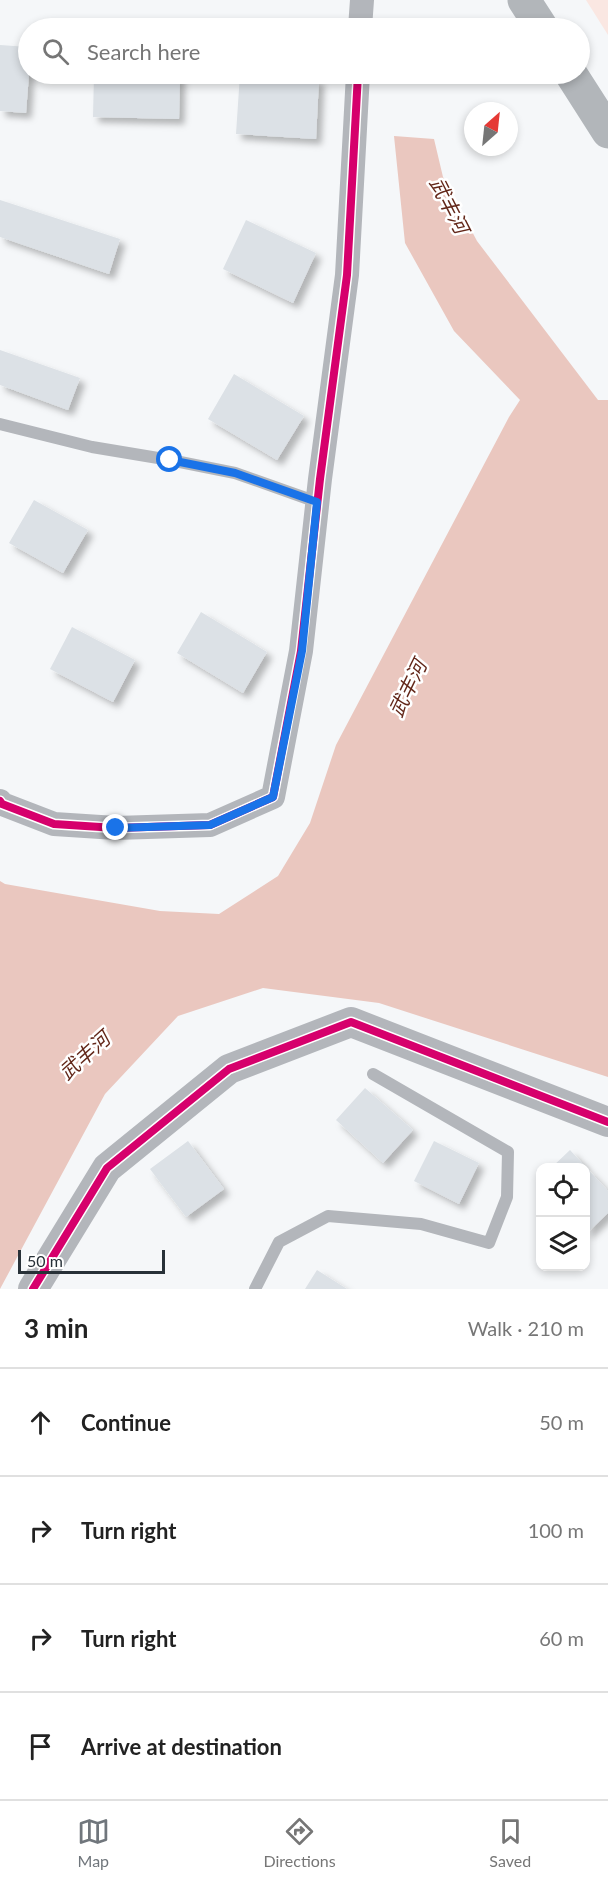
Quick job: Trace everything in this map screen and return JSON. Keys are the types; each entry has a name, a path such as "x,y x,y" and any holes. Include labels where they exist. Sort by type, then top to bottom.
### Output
{"main road":[{"path":"524,0 536,18"},
{"path":"577,84 608,132"}],"street":[{"path":"361,18 362,0"},
{"path":"0,801 2,804 54,824 116,828 210,825 273,797 302,651 317,502 347,275 357,84"},
{"path":"33,1289 107,1168 229,1069 351,1022 608,1122"}],"lane":[{"path":"0,424 92,447 235,473 317,502"},
{"path":"255,1289 279,1242 328,1216 421,1224 489,1243 507,1197 508,1152 373,1074"}],"shaded area":[{"path":"586,0 608,0 608,35"}],"water":[{"name":"武丰河","path":"394,136 434,139 443,177 477,241 598,400 608,400 608,1077 379,1003 263,988 178,1016 105,1094 0,1289 0,881 5,884 160,911 219,914 278,876 310,823 336,745 520,400 454,331 405,243"}],"building":[{"path":"0,45 18,46 18,84 28,84 26,113 0,111"},
{"path":"94,84 180,84 179,119 93,117"},
{"path":"239,84 319,84 316,139 236,134"},
{"path":"0,200 120,239 109,274 0,237"},
{"path":"246,220 316,253 293,303 223,269"},
{"path":"0,350 80,378 68,410 0,385"},
{"path":"234,374 304,416 277,460 208,419"},
{"path":"34,500 88,530 63,573 9,543"},
{"path":"201,612 267,652 243,693 177,653"},
{"path":"72,627 135,660 113,702 50,669"},
{"path":"365,1088 413,1130 383,1163 336,1120"},
{"path":"188,1141 224,1189 186,1217 150,1169"},
{"path":"434,1141 479,1163 459,1204 414,1181"},
{"path":"570,1150 582,1163 556,1163"},
{"path":"590,1172 608,1191 608,1213 590,1230"},
{"path":"317,1270 347,1289 305,1289"}],"cycle path":[{"path":"0,801 2,804 54,824 116,828 210,825 273,797 301,651 320,479 347,275 357,84"},
{"path":"33,1289 107,1168 229,1069 351,1022 608,1122"}],"route":[{"path":"116,828 210,825 273,797 302,651 317,502 235,473 170,460"}]}
